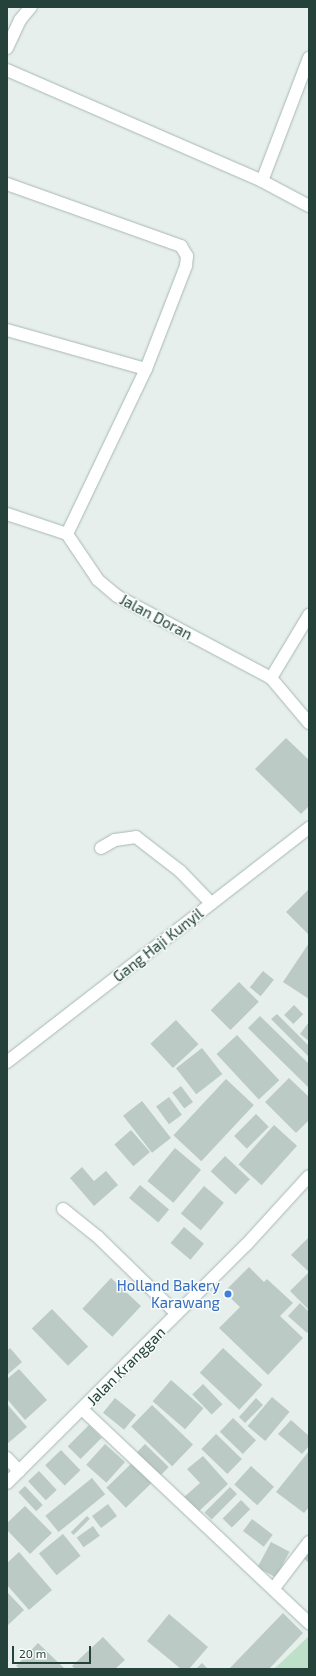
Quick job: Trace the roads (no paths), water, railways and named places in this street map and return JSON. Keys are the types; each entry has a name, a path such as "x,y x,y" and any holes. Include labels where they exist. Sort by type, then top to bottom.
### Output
{"street":[{"path":"7,48 20,20 31,7"},
{"path":"262,181 309,58"},
{"path":"7,70 262,181 309,206"},
{"path":"7,184 182,246 185,251 186,266 146,369 67,534 7,514"},
{"path":"7,330 146,369"},
{"name":"Jalan Doran","path":"67,534 98,580 117,596 271,678 309,723"},
{"path":"271,678 309,615"},
{"name":"Gang Haji Kunyil","path":"7,1062 309,828"},
{"path":"101,848 115,840 136,837 180,871 211,903"},
{"name":"Jalan Kranggan","path":"7,1484 83,1410 277,1214 309,1176"},
{"path":"63,1209 98,1237 178,1314"},
{"path":"83,1410 274,1588 309,1623"},
{"path":"7,1458 20,1471"},
{"path":"274,1588 309,1542"}],"place":[{"name":"Holland Bakery Karawang","path":"228,1294"}]}
